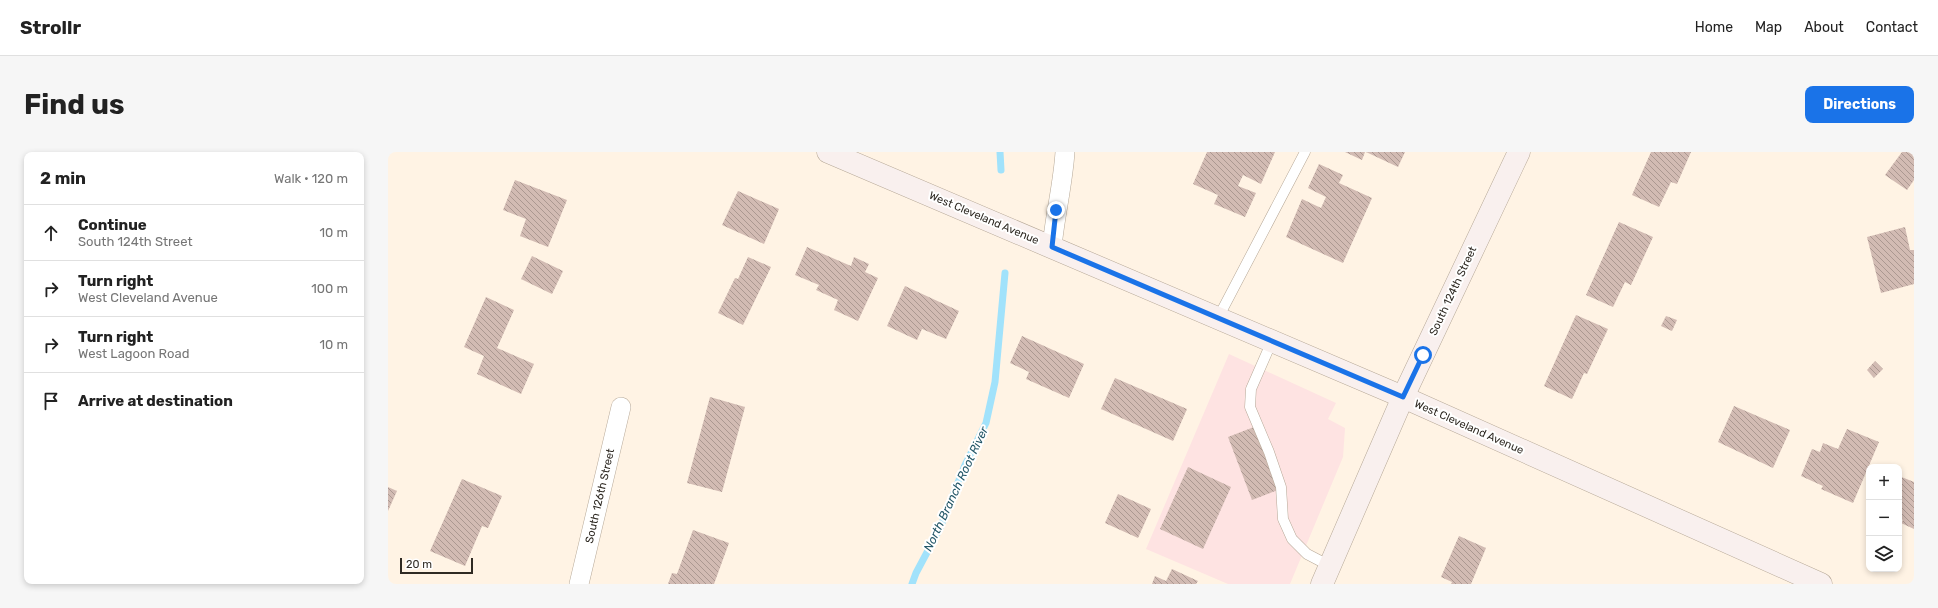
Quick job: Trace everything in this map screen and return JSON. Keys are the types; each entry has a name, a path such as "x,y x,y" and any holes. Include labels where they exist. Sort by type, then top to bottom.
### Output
{"main road":[{"name":"West Cleveland Avenue","path":"828,152 1403,397 1821,584"},
{"name":"South 124th Street","path":"1326,575 1403,397 1519,152"}],"street":[{"path":"1052,247 1056,210 1063,179 1065,152"},
{"name":"South 126th Street","path":"579,584 621,407"}],"lane":[{"path":"1218,318 1306,152"},
{"path":"1272,341 1251,389 1250,407 1269,452 1281,487 1283,519 1292,539 1308,554 1326,575"}],"shaded area":[{"path":"1229,354 1336,403 1328,419 1345,428 1343,457 1290,584 1228,584 1146,549"}],"building":[{"path":"1207,152 1275,152 1261,184 1243,175 1238,186 1256,193 1245,217 1214,204 1218,195 1193,184"},
{"path":"1345,152 1365,152 1362,160"},
{"path":"1366,152 1405,152 1398,167"},
{"path":"1651,152 1691,152 1677,184 1671,182 1659,207 1632,195"},
{"path":"1902,152 1914,152 1914,180 1907,190 1885,175"},
{"path":"1319,164 1343,175 1339,183 1372,198 1343,263 1286,237 1302,199 1321,208 1326,197 1308,188"},
{"path":"515,180 567,200 548,247 520,236 526,219 503,210"},
{"path":"738,191 779,209 764,244 722,225"},
{"path":"1619,222 1653,237 1631,285 1625,282 1613,307 1586,295"},
{"path":"1905,227 1910,250 1914,250 1914,284 1881,293 1867,237"},
{"path":"807,247 851,266 854,257 869,264 865,272 878,278 858,321 834,310 838,300 816,290 819,285 795,275"},
{"path":"532,256 563,271 552,294 521,279"},
{"path":"748,257 771,267 743,325 718,313 735,278 738,279"},
{"path":"905,286 959,311 946,339 922,329 917,340 887,326"},
{"path":"486,297 514,310 497,348 534,364 521,394 477,374 484,356 464,347"},
{"path":"1576,315 1608,329 1587,374 1584,373 1572,399 1544,386"},
{"path":"1666,316 1677,320 1672,331 1661,326"},
{"path":"1022,336 1084,364 1069,398 1026,379 1029,372 1010,363"},
{"path":"1875,361 1883,369 1874,378 1867,370"},
{"path":"1115,378 1187,409 1173,441 1101,409"},
{"path":"710,397 745,407 722,492 687,483"},
{"path":"1734,406 1790,430 1773,468 1718,442"},
{"path":"1254,427 1278,490 1252,500 1228,437"},
{"path":"1847,429 1879,442 1870,464 1866,464 1866,472 1853,503 1821,489 1823,486 1801,476 1812,449 1820,452 1823,443 1838,449"},
{"path":"1188,467 1231,487 1203,549 1160,529"},
{"path":"1902,477 1914,482 1914,529 1902,523"},
{"path":"462,479 502,496 488,528 482,526 465,566 430,551"},
{"path":"388,487 397,491 388,511"},
{"path":"1118,494 1151,509 1138,538 1105,523"},
{"path":"693,530 729,543 714,584 668,584 672,573 677,574"},
{"path":"1459,536 1486,548 1471,584 1451,584 1452,582 1441,577"},
{"path":"1172,569 1198,581 1196,584 1152,584 1155,576 1166,581"}],"waterway":[{"name":"North Branch Root River","path":"1000,152 1001,170"},
{"name":"North Branch Root River","path":"912,584 916,573 940,528 965,465 986,423 995,382 1005,273"}],"route":[{"path":"1056,210 1052,247 1403,397 1423,355"}]}
